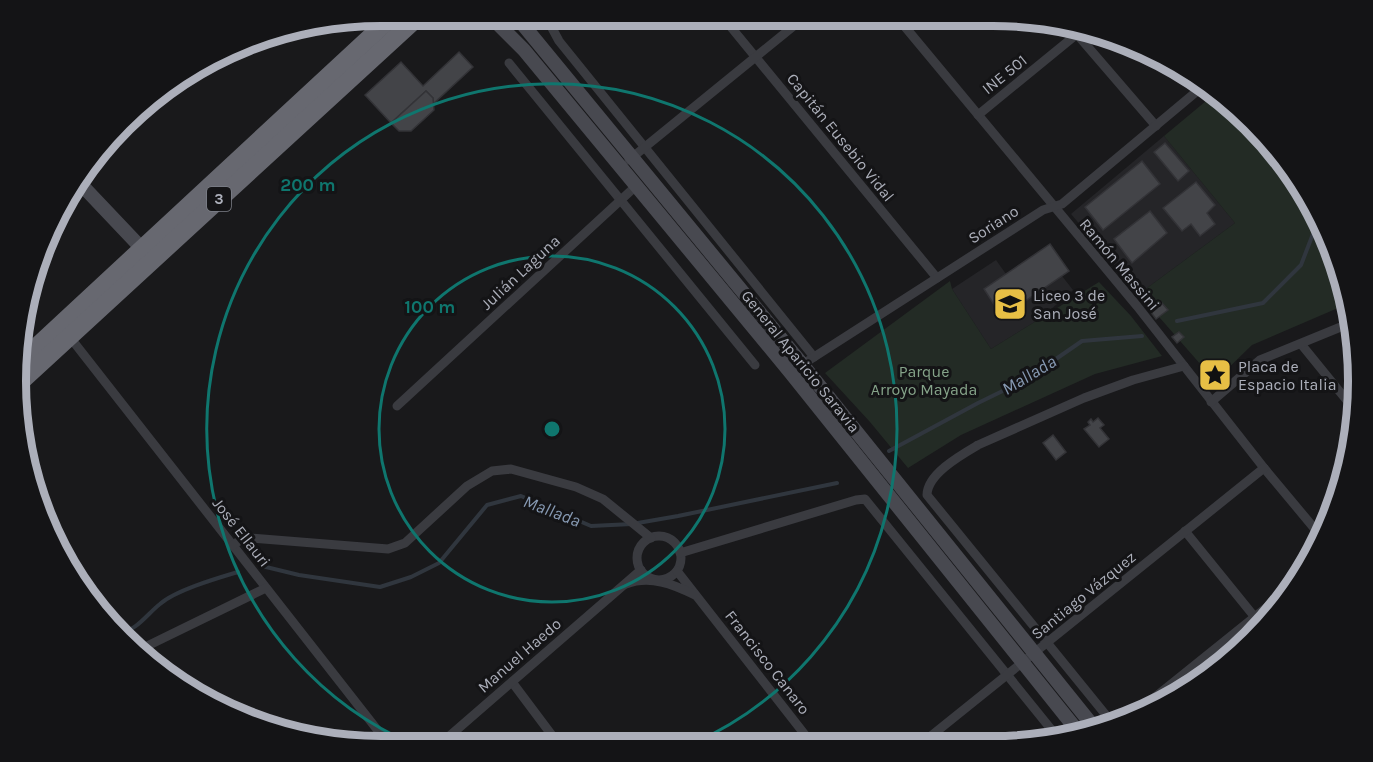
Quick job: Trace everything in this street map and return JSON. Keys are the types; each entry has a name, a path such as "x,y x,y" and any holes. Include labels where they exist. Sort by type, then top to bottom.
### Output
{"highway":[{"name":"3","path":"26,376 69,336 147,254 383,26"},
{"name":"3","path":"26,357 407,26"}],"main road":[{"name":"General Aparicio Saravia","path":"500,26 524,50 636,186 802,365 1023,663 1074,727"},
{"name":"General Aparicio Saravia","path":"524,26 633,156 1091,722"},
{"path":"83,186 147,254"}],"street":[{"name":"General Aparicio Saravia","path":"551,26 559,41 644,147 802,365"},
{"name":"Capitán Eusebio Vidal","path":"731,26 937,278"},
{"path":"621,167 793,26"},
{"name":"Ramón Massini","path":"904,26 1315,529"},
{"name":"INE 501","path":"978,115 1075,36"},
{"path":"1079,37 1156,126"},
{"path":"509,63 755,365"},
{"name":"Soriano","path":"802,365 1043,210 1062,204 1197,91"},
{"name":"Julián Laguna","path":"397,405 636,186"},
{"path":"1211,402 1260,360 1343,326"},
{"name":"José Ellauri","path":"69,336 382,736"},
{"path":"1301,344 1347,401"},
{"path":"1108,717 927,495 928,485 932,479 964,453 978,445 1084,398 1133,380 1184,366"},
{"name":"Santiago Vázquez","path":"931,736 1264,468"},
{"path":"233,545 242,539 250,538 388,549 405,543 467,486 492,471 511,469 576,487 603,500 651,538"},
{"path":"680,553 865,499 1052,731"},
{"path":"642,530 643,538 638,558 641,570 656,580 699,597"},
{"path":"1185,531 1255,617"},
{"path":"621,586 635,581 668,578 677,571 681,559 674,542 663,537 651,538 641,546"},
{"name":"Manuel Haedo","path":"450,736 641,570"},
{"name":"Francisco Canaro","path":"677,571 806,736"},
{"path":"146,647 266,588"},
{"path":"1158,695 1262,611"},
{"path":"512,682 552,736"}],"shaded area":[{"path":"1164,136 1235,223 1139,294 1071,214"},
{"name":"Liceo 3 de San José","path":"1050,244 1069,271 1062,276 1073,290 1041,318 991,349 952,289 996,260 1006,274"}],"green space":[{"path":"1208,99 1243,130 1274,165 1300,203 1329,267 1340,307 1252,345 1215,381 1139,294 1235,223 1164,136"},
{"name":"Parque Arroyo Mayada","path":"950,281 952,289 991,349 1099,282 1131,316 1162,356 1095,374 961,435 908,468 825,373"}],"building":[{"path":"459,52 473,67 433,104 433,98 426,91 391,123 365,95 401,62 423,86"},
{"path":"426,91 433,98 434,110 411,131 399,131 391,123"},
{"path":"1165,143 1189,171 1178,181 1154,152"},
{"path":"1142,161 1160,184 1103,230 1085,207"},
{"path":"1196,182 1215,205 1207,213 1215,224 1200,236 1191,224 1182,231 1163,208"},
{"path":"1150,211 1167,233 1132,263 1114,239"},
{"path":"1050,244 1069,271 1002,317 984,289"},
{"path":"1161,302 1168,310 1156,319 1150,311"},
{"path":"1179,332 1184,337 1177,343 1172,337"},
{"path":"1098,418 1104,425 1100,428 1109,439 1099,447 1084,429 1090,425 1088,422 1091,419 1093,422"},
{"path":"1053,435 1066,452 1056,460 1043,443"}],"waterway":[{"name":"Mallada","path":"1177,321 1263,303 1301,265 1314,231"},
{"name":"Mallada","path":"889,451 1027,379 1082,341 1142,336"},
{"name":"Mallada","path":"262,566 299,575 380,587 411,577 439,563 487,505 521,496 591,526 632,524 678,516 837,483"},
{"name":"Mallada","path":"128,630 176,594 238,572"}],"place":[{"name":"Liceo 3 de San José","path":"1010,304"},
{"name":"Placa de Espacio Italia","path":"1215,375"}]}
